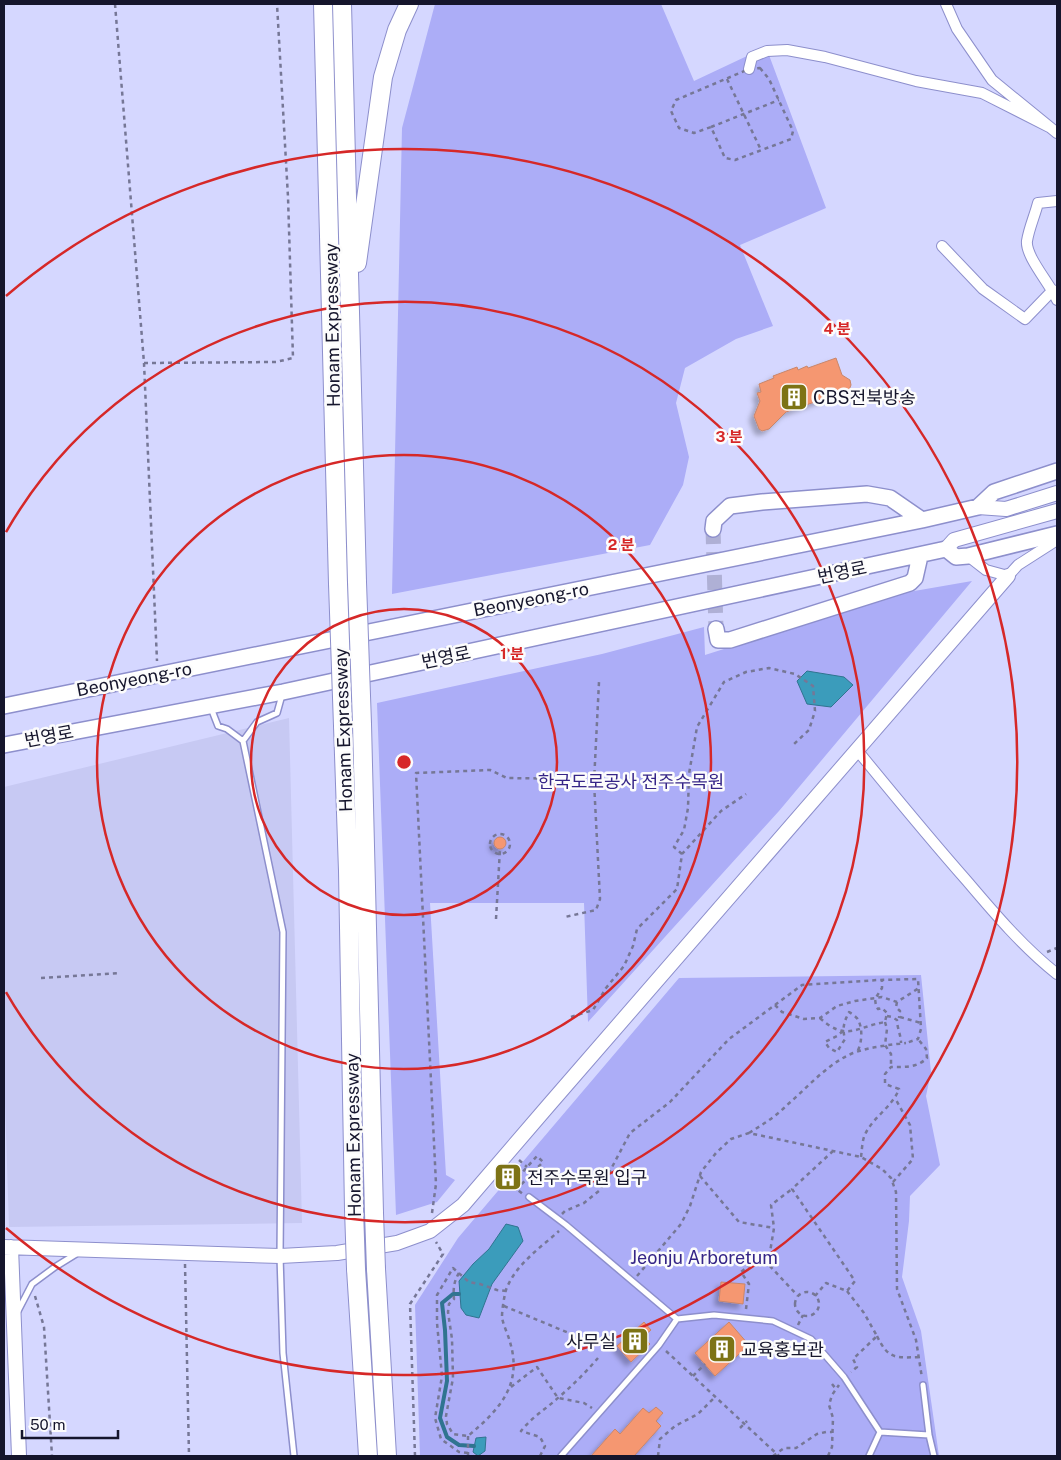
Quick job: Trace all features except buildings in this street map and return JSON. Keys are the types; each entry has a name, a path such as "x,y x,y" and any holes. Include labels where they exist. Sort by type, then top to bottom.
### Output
{"highway":[{"name":"Honam Expressway","path":"323,4 338,584 348,871 354,1209 368,1456"},
{"name":"Honam Expressway","path":"342,4 374,1213 387,1456"},
{"path":"350,285 356,270 383,77 397,30 409,4"}],"main road":[{"path":"978,507 994,492 1057,471"},
{"path":"713,529 714,521 730,506 868,494 890,498 922,520"},
{"name":"Beonyeong-ro","path":"4,706 922,520 978,507"},
{"path":"946,550 956,558 1057,534"},
{"name":"번영로","path":"4,745 283,692 946,550"},
{"path":"716,629 718,640 730,640 910,583 914,578 920,556"}],"street":[{"path":"946,4 957,29 992,80 1055,127"},
{"path":"749,69 752,57 767,51 787,50 916,81 982,93 1055,127"},
{"path":"1057,201 1038,203 1026,243 1034,264 1053,290 1057,300"},
{"path":"942,246 983,289 1025,319 1053,290"},
{"name":"Beonyeong-ro","path":"978,507 1006,509 1057,493"},
{"path":"946,550 954,540 1057,511"},
{"path":"19,1456 14,1318 7,1247 280,1256 345,1252 397,1243 463,1205 1008,576 1018,565 1057,540"},
{"path":"968,556 986,570 1008,576"},
{"path":"857,750 926,835 997,916 1038,958 1057,974"}],"lane":[{"path":"243,741 256,722 277,713 283,692"},
{"path":"210,706 218,726 227,729 243,741 283,932 280,1256 283,1353 294,1456"},
{"path":"529,1197 566,1225 677,1319 714,1315 773,1321 811,1339 844,1377 880,1432"},
{"path":"14,1318 32,1284 55,1266 82,1250"},
{"path":"565,1455 659,1345 677,1319"},
{"path":"923,1385 929,1435 934,1456"},
{"path":"880,1432 929,1435"},
{"path":"869,1456 880,1432"}],"path":[{"path":"116,4 144,363 157,675"},
{"path":"144,363 276,362 293,358 288,197 277,4"},
{"path":"710,127 725,158 735,160 791,138 793,131 779,100 769,79 760,68 749,69 676,100 671,112 679,128 694,133 779,100"},
{"path":"727,79 761,150"},
{"path":"682,854 674,847 684,830 688,808 689,774 698,727 713,698 724,682 746,672 769,668 795,674 813,686 815,711 809,730 794,744"},
{"path":"565,917 596,910 600,899 594,782 599,682"},
{"path":"415,1456 410,1304 443,1254 431,1224 436,1184 416,773 490,770 507,778 580,779 594,782"},
{"path":"571,1017 593,1010 606,988 624,966 633,946 637,928 677,889 682,854 721,811 746,794"},
{"path":"502,833 508,837 510,846 505,852 499,854 491,849 489,842 495,834 502,833"},
{"path":"496,919 500,849"},
{"path":"41,978 120,973"},
{"path":"558,1219 565,1211 584,1203 600,1190 630,1133 670,1102 729,1039 802,985 918,979 921,1023 918,1038"},
{"path":"820,1018 829,1027 852,1032 884,1022 887,1013 882,1008 878,1009 875,999 882,988 882,980"},
{"path":"902,1043 897,1026 900,1011 896,1007 897,1002 911,991 919,988"},
{"path":"775,1005 782,1012 804,1019 820,1018 837,1006 855,1001 882,997 897,1002"},
{"path":"842,1031 825,1042 829,1048 837,1052 841,1048 845,1039 842,1031 849,1012 858,1019 861,1029 860,1047 857,1052"},
{"path":"887,1016 921,1023"},
{"path":"861,1157 865,1136 873,1122 895,1098 899,1089 886,1084 885,1074 890,1068 891,1054 885,1045 887,1029 884,1022"},
{"path":"632,1281 681,1224 690,1206 699,1176 716,1153 731,1140 749,1133 766,1123 836,1063 857,1052 918,1038"},
{"path":"890,1068 912,1066 922,1063 927,1058 926,1048 918,1038"},
{"path":"893,1182 913,1159 910,1125 895,1098"},
{"path":"749,1133 861,1157 882,1169 891,1178 896,1192 897,1290 916,1340 923,1385"},
{"path":"768,1264 774,1228 771,1205 792,1189 833,1151"},
{"path":"514,1155 527,1167"},
{"path":"516,1190 543,1162 537,1156 511,1185 516,1190 529,1197"},
{"path":"699,1176 738,1222 774,1228"},
{"path":"792,1189 856,1281 847,1291"},
{"path":"431,1224 438,1213"},
{"path":"511,1388 514,1365 511,1345 502,1317 506,1290 519,1268 566,1225"},
{"path":"184,1253 189,1456"},
{"path":"744,1318 749,1284 741,1272 751,1264 768,1264 798,1296"},
{"path":"468,1436 468,1455 459,1452 441,1439 435,1418 442,1376 436,1324 437,1295 454,1268 469,1282 498,1290 506,1290"},
{"path":"459,1273 456,1279 454,1299 449,1304 448,1312 452,1339 453,1378 446,1416 447,1424 453,1434 468,1436 483,1424 503,1402 511,1388 537,1367 558,1398 584,1403 599,1413"},
{"path":"815,1296 826,1283 847,1291 864,1313 883,1349 896,1358 919,1357"},
{"path":"32,1284 44,1327 52,1456"},
{"path":"804,1292 812,1293 818,1303 817,1310 806,1316 800,1313 795,1307 798,1296 804,1292"},
{"path":"504,1306 576,1336"},
{"path":"828,1456 832,1447 833,1418 829,1405 844,1377 857,1367 853,1359 876,1336"},
{"path":"659,1345 778,1455"},
{"path":"540,1456 545,1446 540,1437 521,1431 529,1420 582,1377 598,1358"},
{"path":"693,1376 705,1364"},
{"path":"832,1384 836,1389"},
{"path":"658,1456 660,1439 675,1426 698,1414 716,1397"},
{"path":"740,1428 747,1421"},
{"path":"773,1456 778,1455 784,1448 796,1448 817,1434 832,1432"}],"shaded area":[{"path":"807,671 844,677 853,685 831,707 807,704 797,681"},
{"path":"289,718 302,1223 9,1227 4,1072 4,787"},
{"path":"506,1224 518,1227 523,1241 492,1284 479,1318 466,1315 461,1308 459,1281 489,1249"},
{"path":"486,1437 485,1451 478,1456 473,1452 476,1438"}],"green space":[{"path":"435,4 661,4 694,81 766,47 826,208 740,245 773,326 736,339 685,368 676,403 689,457 683,485 650,545 392,594 402,128"},
{"name":"한국도로공사 전주수목원","path":"972,581 779,811 588,1022 584,903 430,903 446,1175 455,1180 437,1202 396,1215 377,703 602,654 704,627 705,655 897,594"},
{"name":"Jeonju Arboretum","path":"921,975 931,1072 926,1096 940,1165 910,1196 902,1277 921,1331 939,1456 420,1456 415,1305 458,1238 679,978"}],"waterway":[{"path":"459,1294 453,1294 442,1303 447,1381 440,1418 447,1437 459,1445 474,1446"}],"tunnel":[{"path":"713,529 716,629"}],"place":[{"name":"CBS전북방송","path":"794,397"},
{"name":"전주수목원 입구","path":"508,1177"},
{"name":"사무실","path":"635,1341"},
{"name":"교육홍보관","path":"722,1349"}]}
